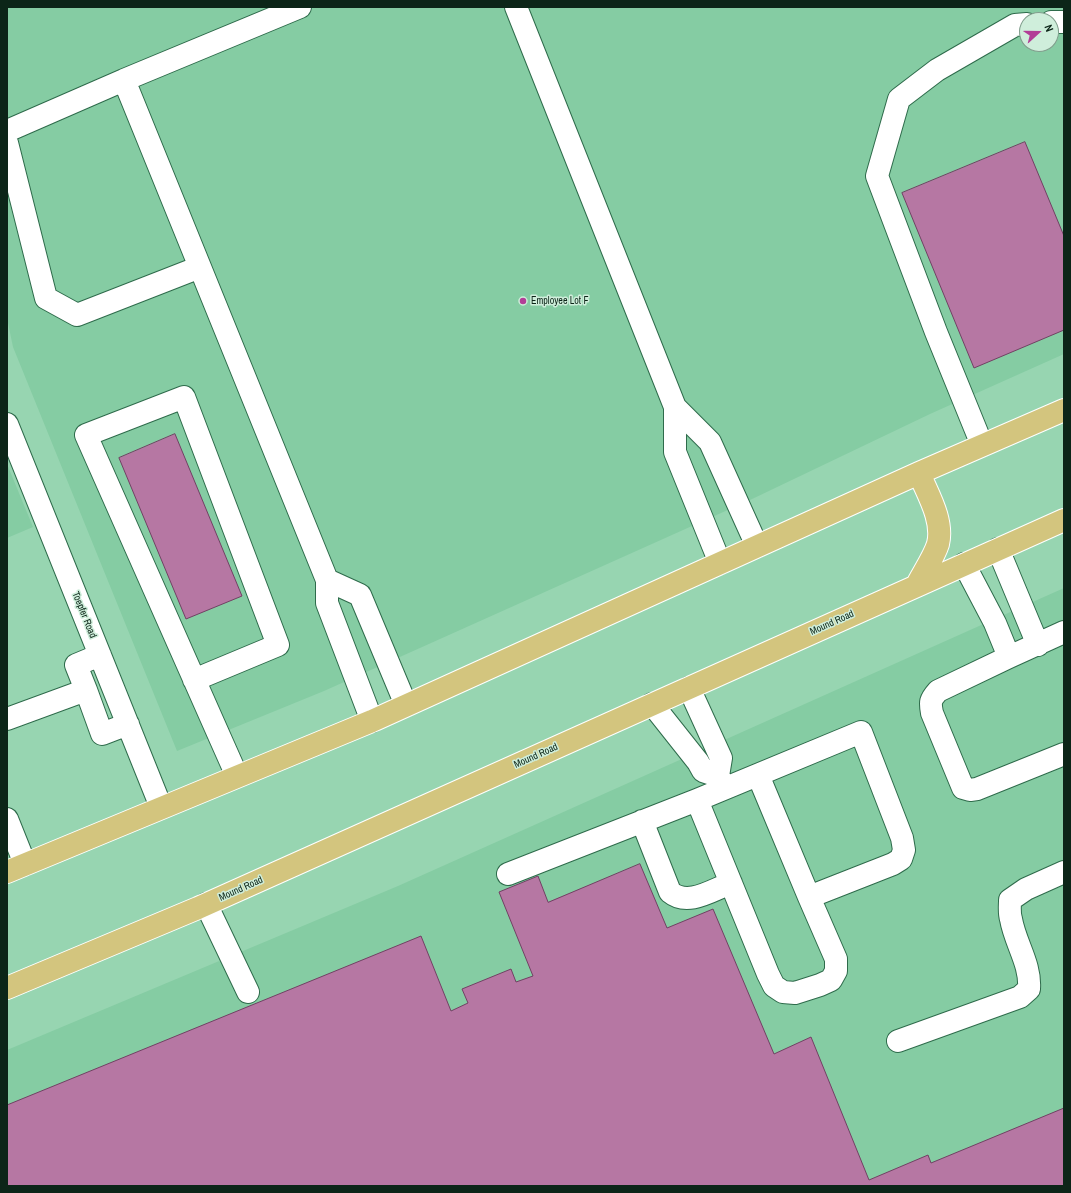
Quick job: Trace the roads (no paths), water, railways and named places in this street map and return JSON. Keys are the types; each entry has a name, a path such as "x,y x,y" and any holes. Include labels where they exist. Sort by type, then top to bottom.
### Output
{"main road":[{"path":"16,868 372,721 918,473 1064,410"},
{"path":"917,585 938,543 939,525 933,506 918,473"},
{"name":"Mound Road","path":"7,988 206,904 1064,520"}],"street":[{"path":"7,131 124,80 300,7"},
{"path":"516,7 675,407 675,452 720,563"},
{"path":"982,445 936,332 877,176 899,99 937,70 1015,25 1019,25"},
{"path":"124,80 327,580 328,603 372,721"},
{"path":"7,143 46,298 77,315 200,267"},
{"path":"194,680 278,645 184,397 86,435 194,680 237,776"},
{"path":"675,407 710,442 757,546"},
{"name":"Toepfer Road","path":"7,424 161,807"},
{"path":"998,549 1038,645"},
{"path":"964,564 995,623 1009,657"},
{"path":"327,580 360,595 406,705"},
{"path":"1064,632 938,691 930,703 932,713 963,788 977,790 1064,754"},
{"path":"100,656 76,665 102,734 128,724"},
{"path":"689,688 721,758 721,782"},
{"path":"7,719 86,690"},
{"path":"652,704 698,762 703,771 721,782"},
{"path":"508,874 697,800 721,782 758,775 861,732 902,838 904,850 902,859 893,864 809,897"},
{"path":"697,800 774,986 783,992 795,993 820,985 831,980 836,971 836,958 758,775"},
{"path":"7,819 16,868"},
{"path":"642,821 670,892 676,897 684,899 693,898 731,883"},
{"path":"898,1041 1020,997 1029,989 1030,978 1028,969 1010,918 1010,900 1026,888 1064,872"},
{"path":"206,904 248,992"}],"place":[{"name":"Employee Lot F","path":"523,301"}]}
